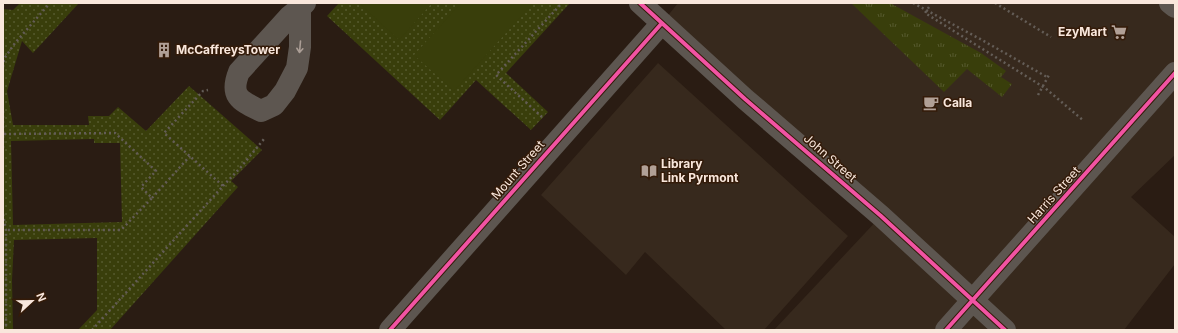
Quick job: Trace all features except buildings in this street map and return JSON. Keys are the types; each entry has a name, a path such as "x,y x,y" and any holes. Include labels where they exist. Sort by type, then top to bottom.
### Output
{"street":[{"name":"John Street","path":"640,3 745,99 881,216 1005,330"},
{"path":"1170,3 1175,7"},
{"name":"Mount Street","path":"390,330 662,23"},
{"name":"Harris Street","path":"946,330 1175,74"}],"path":[{"path":"3,67 4,59 15,43 50,3"},
{"path":"562,3 496,75 562,135"},
{"path":"912,3 1048,76 1038,95 1045,88"},
{"path":"995,3 1051,36"},
{"path":"929,7 925,13 1045,88 1084,121"},
{"path":"203,91 164,133 223,186"},
{"path":"3,111 3,149"},
{"path":"4,134 115,133 156,171 141,187 152,198"},
{"path":"92,330 241,168 264,140"},
{"path":"6,230 121,230 190,156"},
{"path":"3,214 6,230 6,330"}],"shaded area":[{"path":"678,3 1175,3 1175,155 1131,197 1175,237 1175,264 1124,330 774,330 881,216 662,23"},
{"path":"658,63 848,236 764,330 726,330 645,252 626,275 541,195"}],"green space":[{"path":"20,3 79,3 33,53 22,41 7,91 13,125 89,125 88,116 109,116 118,107 146,131 189,86 262,150 231,181 238,187 110,330 78,330 97,310 97,238 14,240 12,280 13,330 3,330 3,9 13,10","holes":["94,139 94,143 120,143 122,222 13,225 11,141"]},
{"path":"339,3 570,3 506,73 548,112 531,130 476,80 440,120 327,16"},
{"path":"359,3 432,3 399,40"},
{"path":"461,3 533,3 454,91 414,55"},
{"path":"851,3 890,3 981,53 1006,71 1001,77 1012,84 1002,97 967,69 944,92"}],"cycle path":[{"path":"640,3 745,99 881,216 1005,330"},
{"path":"390,330 662,23"},
{"path":"946,330 1175,73"}],"place":[{"name":"EzyMart","path":"1119,32"},
{"name":"McCaffreysTower","path":"164,50"},
{"name":"Calla","path":"931,103"},
{"name":"Library Link Pyrmont","path":"649,171"}]}
